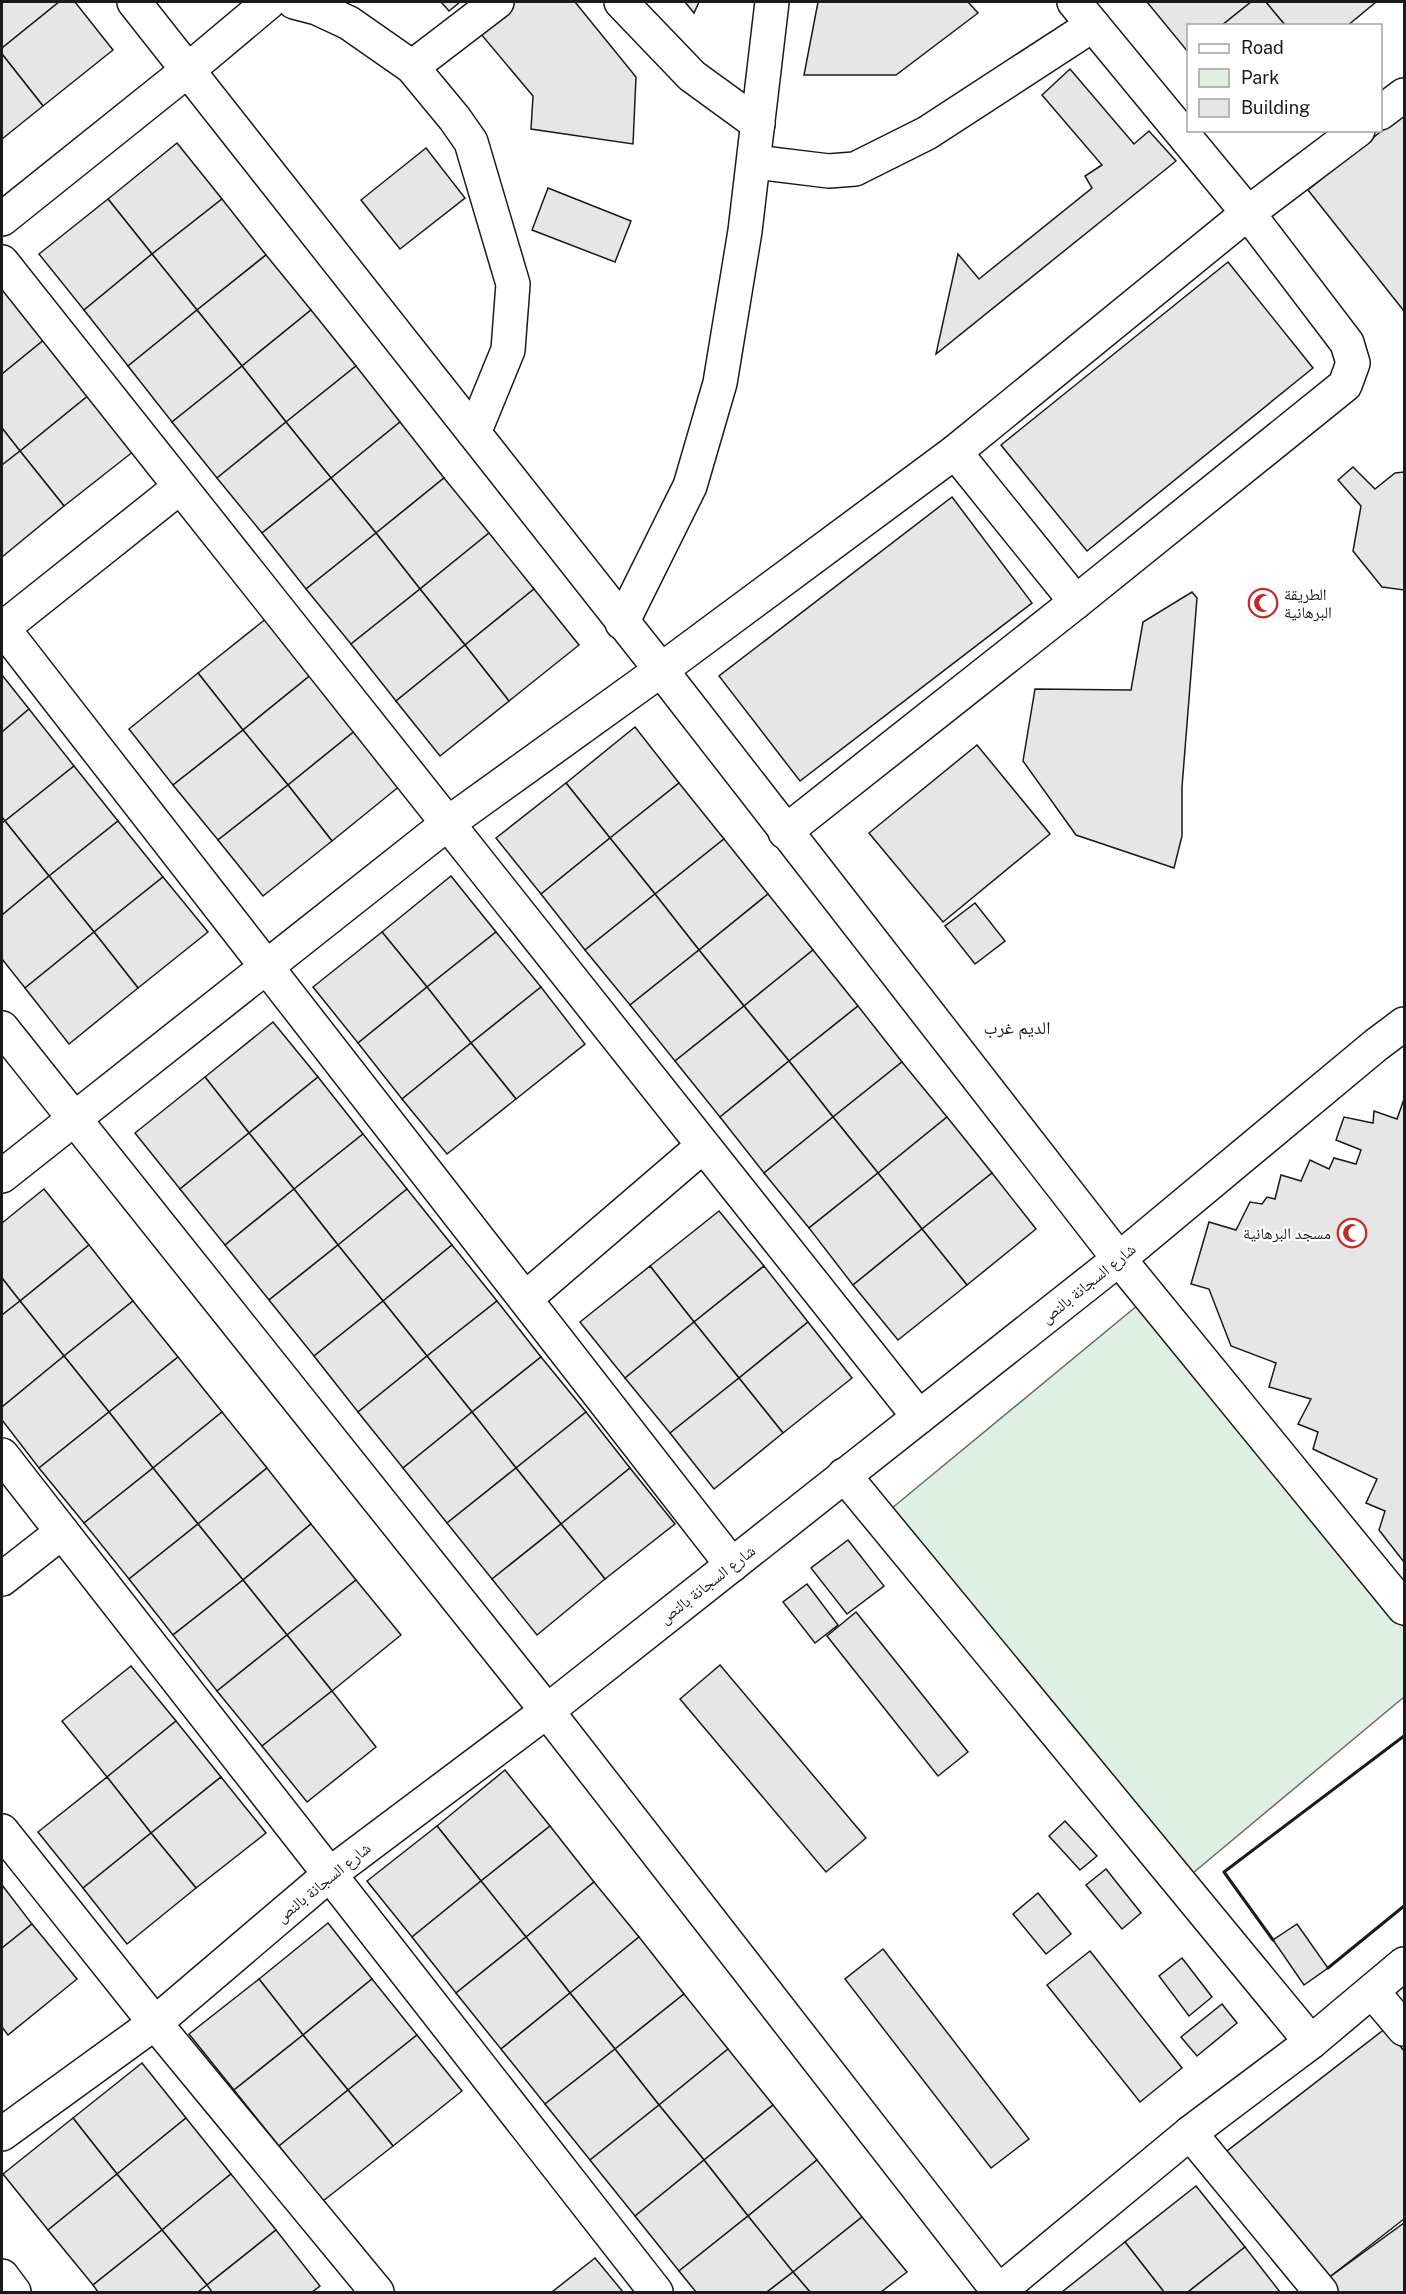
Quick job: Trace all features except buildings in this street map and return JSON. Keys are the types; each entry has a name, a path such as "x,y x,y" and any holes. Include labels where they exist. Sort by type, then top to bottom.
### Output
{"street":[{"path":"134,2 661,670 1119,1259 1404,1608"},
{"path":"2,219 269,2"},
{"path":"294,2 317,8 349,22 412,68 455,119 471,142 513,284 508,350 474,433"},
{"path":"412,68 497,2"},
{"path":"621,2 692,76 758,124"},
{"path":"622,623 690,486 712,417 730,333 754,162 772,2"},
{"path":"754,162 829,171 855,169 927,133 1084,13 1248,213 1347,343 1353,363 1345,386 1076,603 785,832"},
{"path":"1382,112 1404,95"},
{"path":"2,1176 447,824 661,670 955,452 1248,213 1355,132"},
{"path":"2,262 919,1417"},
{"path":"955,452 1076,603"},
{"path":"180,487 2,628 732,1565"},
{"name":"شارع السجانة بالنص","path":"2,2134 155,2023 330,1874 547,1711 843,1474 1119,1259 1404,1024"},
{"path":"2,1028 547,1711 999,2292 1190,2133 1311,2042 1404,1964"},
{"path":"526,1298 703,1146"},
{"path":"2,1455 656,2292"},
{"path":"843,1474 1311,2042"},
{"path":"2,1579 62,1532"},
{"path":"2,1831 155,2023 377,2292"},
{"path":"1372,1990 1404,2029"},
{"path":"1190,2133 1321,2292"},
{"path":"2,2276 14,2292"}],"green space":[{"path":"1138,1305 1404,1627 1404,1697 1187,1878 886,1513"}],"wall":[{"path":"1273,1940 1224,1872 1404,1736"},
{"path":"1328,1968 1404,1906"}],"place":[{"name":"الطريقة البرهانية","path":"1263,603"},
{"name":"مسجد البرهانية","path":"1352,1233"}],"district":[{"name":"الديم غرب","path":"1017,1028"}]}
